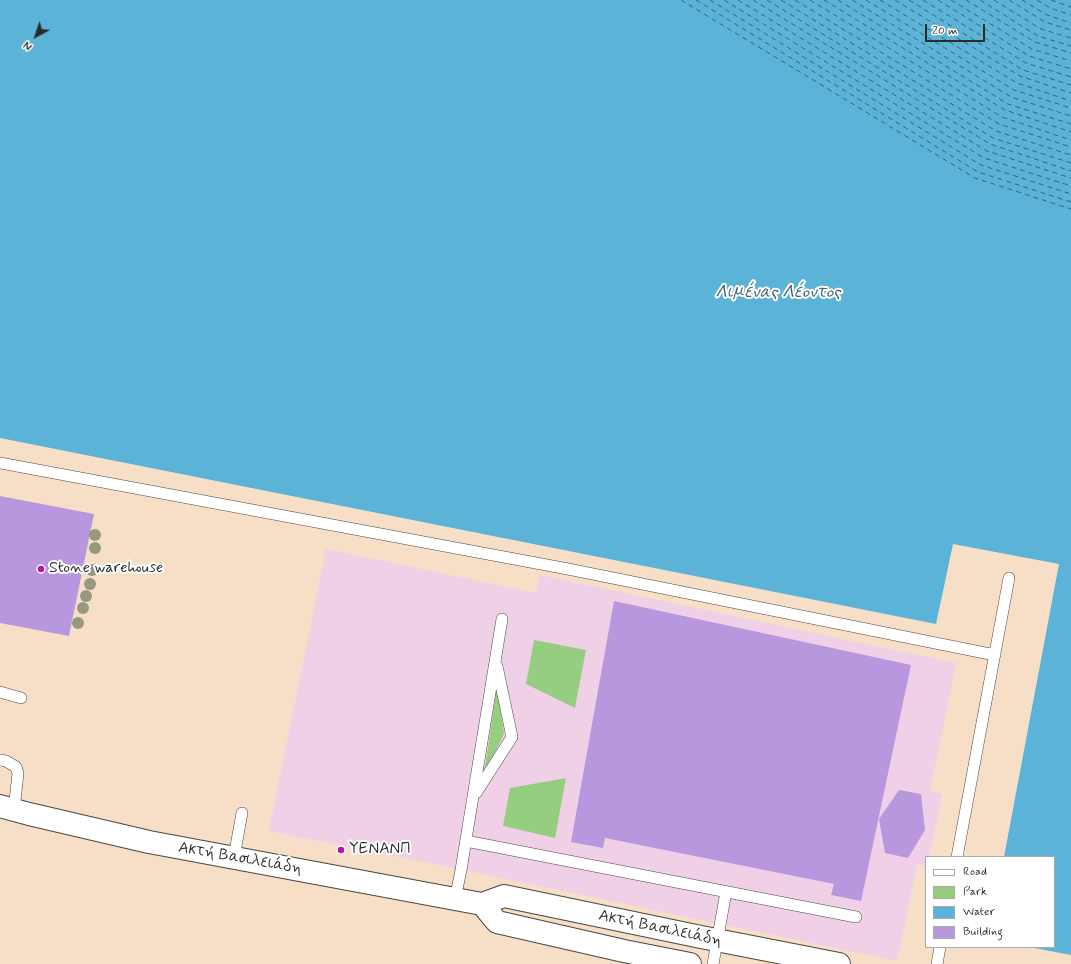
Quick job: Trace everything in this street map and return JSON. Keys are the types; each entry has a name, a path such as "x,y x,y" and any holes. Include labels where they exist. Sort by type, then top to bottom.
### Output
{"street":[{"name":"Ακτή Βασιλειάδη","path":"7,808 149,842 482,904 504,896 839,964"},
{"name":"Ακτή Βασιλειάδη","path":"482,904 497,922 623,958 690,964"}],"lane":[{"path":"0,463 568,569 995,655"},
{"path":"957,856 1009,578"},
{"path":"455,899 466,841 502,620"},
{"path":"473,799 512,737 496,658"},
{"path":"0,692 21,698"},
{"path":"0,760 6,761 16,767 18,773 7,808"},
{"path":"234,857 242,813"},
{"path":"466,841 856,917"},
{"path":"712,964 726,892"},
{"path":"936,964 940,948"}],"shaded area":[{"path":"326,549 536,593 540,575 956,663 930,791 942,794 929,856 925,856 925,866 917,864 897,961 269,831"}],"green space":[{"path":"534,640 586,650 575,708 526,684"},
{"path":"497,687 504,734 484,774"},
{"path":"566,778 555,838 503,826 510,788"}],"water":[{"name":"Λιμένας Λέοντος","path":"0,0 1071,0 1071,955 1034,948 1055,948 1055,856 1004,856 1059,564 953,544 936,624 0,438"}],"building":[{"name":"Stone warehouse","path":"0,496 94,514 69,636 0,623"},
{"path":"614,601 911,665 861,901 831,895 834,884 605,838 603,848 571,842"},
{"path":"899,790 921,794 925,830 908,858 885,853 879,819"}],"ferry route":[{"path":"681,0 975,178 1071,209"},
{"path":"696,0 978,172 1071,202"},
{"path":"710,0 981,165 1071,194"},
{"path":"724,0 984,158 1071,186"},
{"path":"738,0 987,151 1071,178"},
{"path":"753,0 990,144 1071,171"},
{"path":"767,0 993,138 1071,163"},
{"path":"781,0 996,131 1071,155"},
{"path":"795,0 999,124 1071,147"},
{"path":"810,0 1002,117 1071,140"},
{"path":"824,0 1005,110 1071,132"},
{"path":"838,0 1008,104 1071,124"},
{"path":"852,0 1011,97 1071,116"},
{"path":"866,0 1014,90 1071,108"},
{"path":"880,0 1017,83 1071,101"},
{"path":"895,0 1020,76 1071,93"},
{"path":"909,0 1023,70 1071,85"},
{"path":"923,0 1026,63 1071,77"},
{"path":"938,0 1029,56 1071,69"},
{"path":"951,0 1032,49 1071,61"},
{"path":"966,0 1035,42 1071,53"},
{"path":"980,0 1038,36 1071,46"},
{"path":"994,0 1041,29 1071,38"},
{"path":"1009,0 1045,22 1071,30"},
{"path":"1022,0 1047,15 1071,23"},
{"path":"1037,0 1050,8 1071,15"},
{"path":"1051,0 1071,7"}],"place":[{"name":"Stone warehouse","path":"41,569"},
{"name":"ΥΕΝΑΝΠ","path":"341,850"}]}
